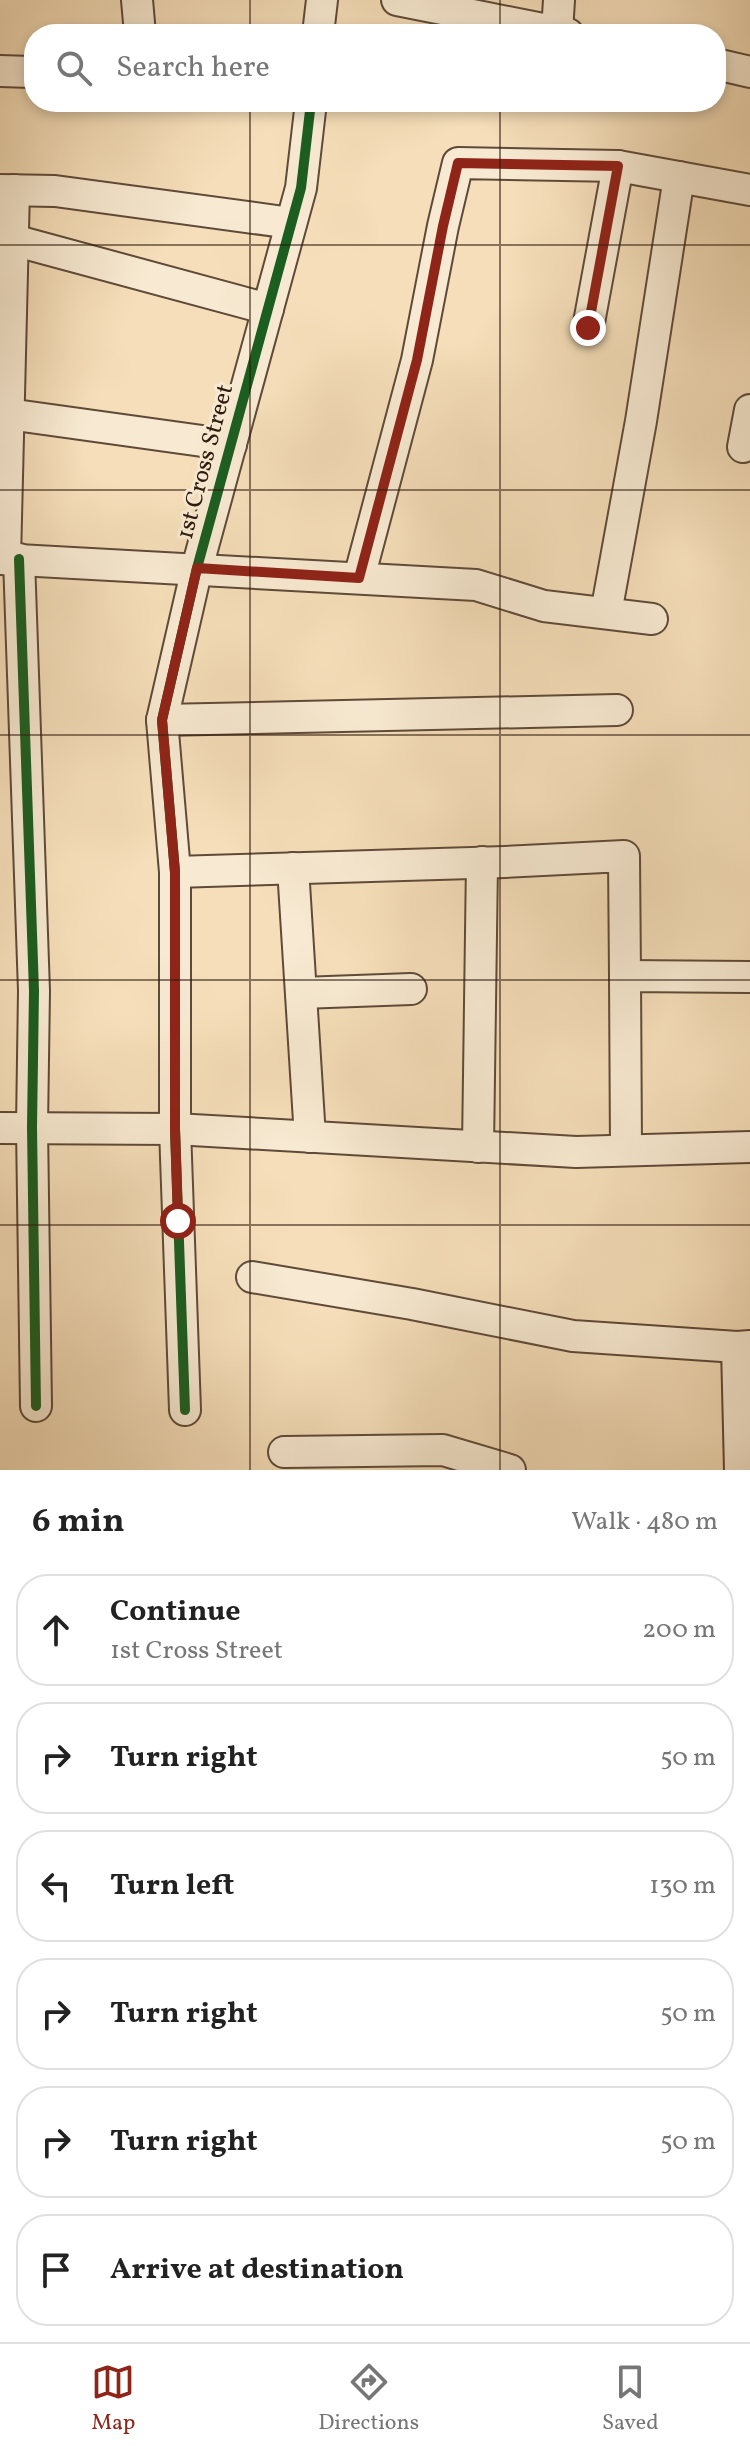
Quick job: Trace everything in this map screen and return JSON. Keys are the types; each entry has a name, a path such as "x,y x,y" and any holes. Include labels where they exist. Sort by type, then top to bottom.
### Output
{"street":[{"path":"137,0 139,24"},
{"path":"319,24 322,0"},
{"path":"397,0 518,24"},
{"path":"559,0 562,24"},
{"path":"726,66 750,72"},
{"path":"0,71 24,72"},
{"name":"1st Cross Street","path":"185,1410 175,1129 175,872 162,720 197,568 301,188 310,112"},
{"path":"359,578 417,360 458,163 618,166 750,190"},
{"path":"588,328 618,166"},
{"path":"606,613 641,421 679,177"},
{"path":"36,1406 32,1127 34,991 8,559 13,240 7,190 55,191 291,223"},
{"path":"13,240 268,309"},
{"path":"743,447 750,410"},
{"path":"8,414 231,445"},
{"path":"8,559 476,585 544,606 652,619"},
{"path":"162,720 617,710"},
{"path":"175,872 624,856 626,1150"},
{"path":"478,1147 482,862"},
{"path":"293,868 310,1137"},
{"path":"625,976 750,977"},
{"path":"301,993 411,989"},
{"path":"0,1128 175,1129 576,1152 750,1147"},
{"path":"252,1277 573,1336 744,1347 740,1470"},
{"path":"284,1452 363,1460 443,1450 510,1470"}],"cycle path":[{"path":"185,1410 175,1129 175,872 162,720 197,568 301,188 310,112"},
{"path":"19,559 34,991 32,1127 36,1406"}],"route":[{"path":"178,1221 175,872 162,720 197,568 359,578 417,360 458,163 618,166 588,328"}]}
